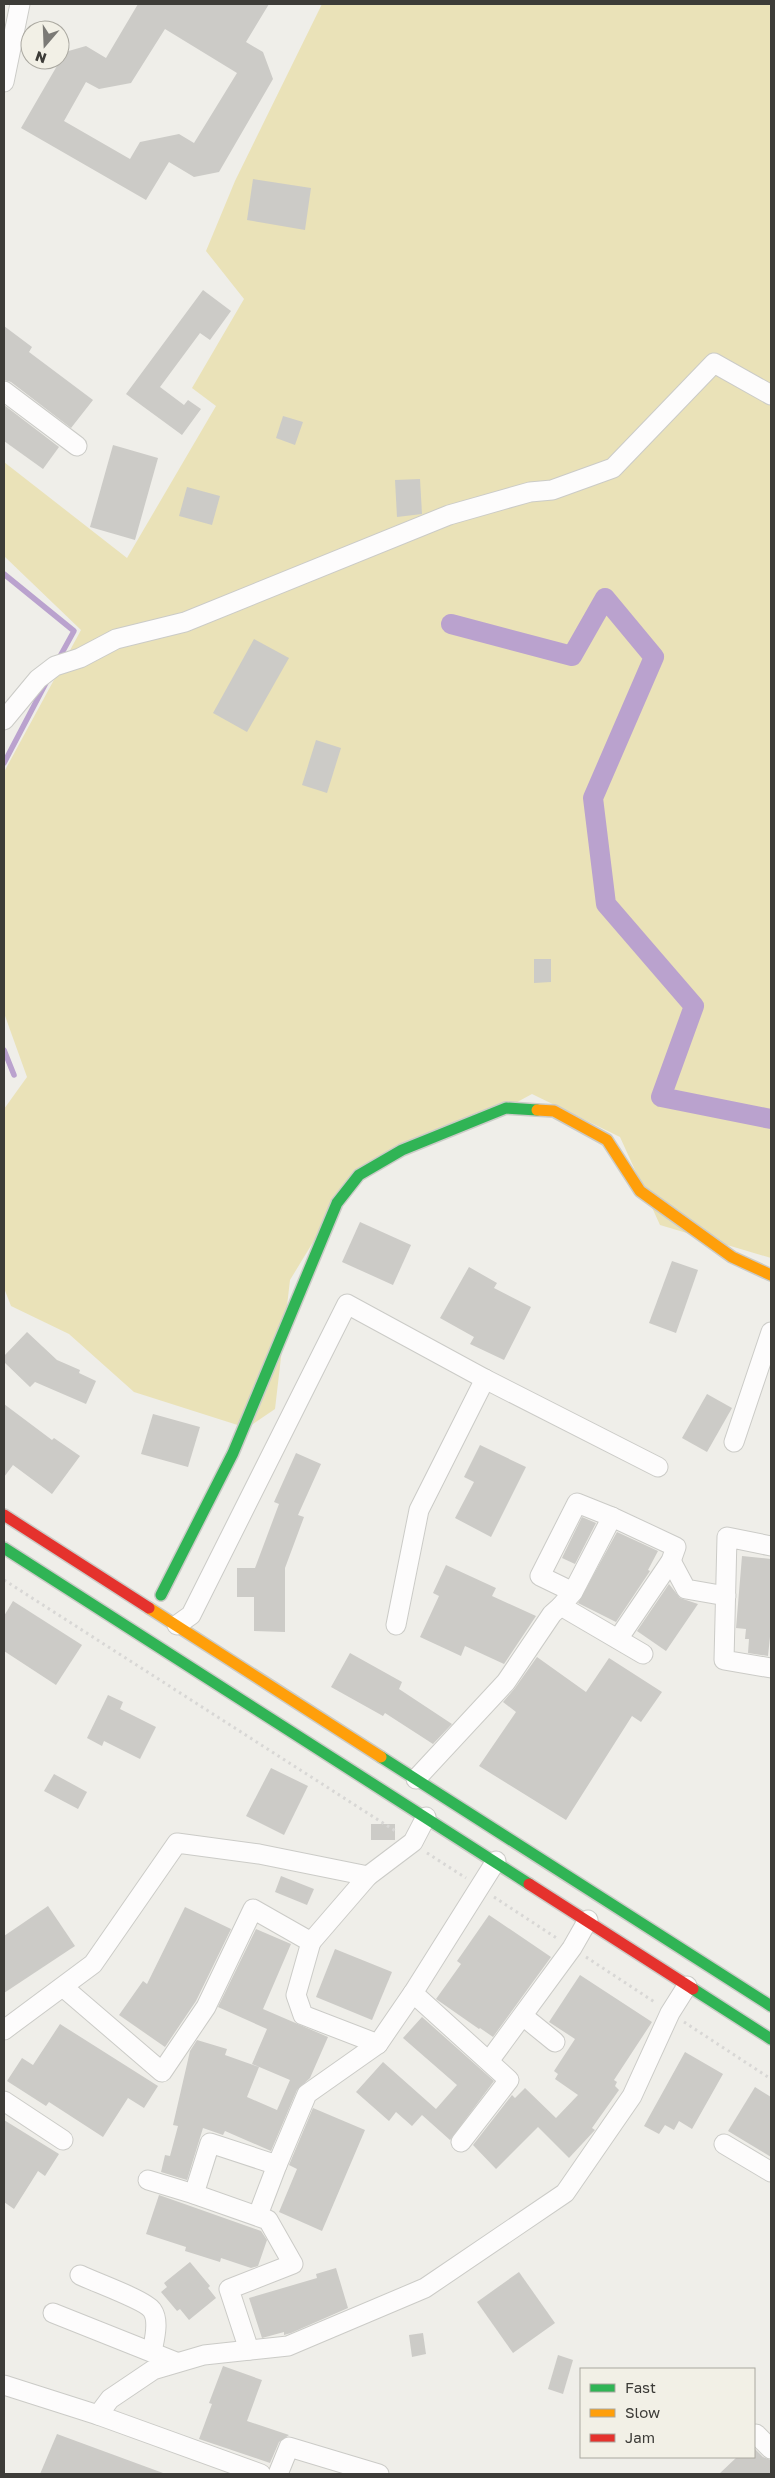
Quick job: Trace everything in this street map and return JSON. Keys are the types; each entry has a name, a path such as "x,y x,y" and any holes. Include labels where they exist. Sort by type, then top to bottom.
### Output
{"main road":[{"path":"161,1595 233,1452 336,1203 359,1175 402,1150 506,1108 554,1111 607,1140 640,1191 732,1257 771,1275"},
{"path":"4,1515 132,1613 426,1817 771,2039"},
{"path":"4,1548 132,1613 177,1625 771,2006"}],"street":[{"path":"4,82 20,4"},
{"path":"4,720 38,679 55,666 80,658 116,638 185,622 450,515 530,492 552,490 613,468 714,363 771,395"},
{"path":"4,391 77,446"},
{"path":"177,1625 191,1615 347,1304 485,1379 658,1468"},
{"path":"734,1442 771,1332"},
{"path":"396,1625 420,1510 485,1379"},
{"path":"618,1639 671,1561 676,1547 612,1517 577,1504 540,1576 618,1639 643,1654"},
{"path":"416,1779 506,1682 552,1614 567,1599 612,1517"},
{"path":"771,1546 727,1537 724,1660 771,1668"},
{"path":"671,1561 686,1589 726,1596"},
{"path":"378,2044 302,2015 296,1995 312,1942 368,1876 413,1842 426,1817"},
{"path":"4,2030 93,1964 178,1843 259,1854 368,1876"},
{"path":"258,2216 307,2094 378,2044 413,1993 496,1861"},
{"path":"63,1986 162,2072 206,2006 253,1909 312,1942"},
{"path":"489,2061 572,1948 588,1920"},
{"path":"98,2415 110,2399 153,2370 204,2355 288,2346 425,2288 565,2193 632,2096 670,2013 687,1986"},
{"path":"413,1993 509,2080 461,2142"},
{"path":"523,2016 555,2042"},
{"path":"4,2101 63,2140"},
{"path":"194,2194 210,2144 277,2165"},
{"path":"724,2144 771,2172"},
{"path":"148,2180 268,2220 293,2264 229,2289 249,2350"},
{"path":"80,2275 144,2302 153,2311 155,2330 152,2352"},
{"path":"53,2313 176,2362"},
{"path":"4,2385 98,2415 261,2474"},
{"path":"756,2434 771,2449"},
{"path":"278,2474 289,2447 359,2471 379,2474"}],"path":[{"path":"4,1580 413,1842 771,2079"}],"shaded area":[{"path":"322,4 771,4 771,1258 660,1225 620,1137 532,1094 506,1108 357,1170 290,1280 275,1409 247,1428 134,1392 69,1334 11,1306 4,1288 4,1109 27,1077 4,1013 4,772 81,630 4,556 4,462 127,558 216,406 192,388 244,299 206,251 235,181"}],"building":[{"path":"138,4 269,4 246,42 263,52 273,79 219,172 194,177 169,162 146,200 21,128 55,70 70,70 70,51 86,46 106,58","holes":["165,29 237,73 194,143 179,134 140,142 130,159 64,121 86,82 99,89 131,83"]},
{"path":"253,179 311,188 305,230 247,220"},
{"path":"203,290 231,311 210,340 200,333 160,387 184,405 188,400 201,409 182,435 126,394"},
{"path":"4,326 32,347 29,352 93,400 71,428 11,382 4,380"},
{"path":"4,405 59,447 43,469 4,441"},
{"path":"283,416 303,422 295,445 276,438"},
{"path":"113,445 158,458 135,540 90,527"},
{"path":"420,479 422,514 397,517 395,480"},
{"path":"187,487 220,496 212,525 179,516"},
{"path":"254,639 289,658 247,732 213,713"},
{"path":"316,740 341,748 327,793 302,785"},
{"path":"534,959 551,959 551,982 534,983"},
{"path":"360,1222 411,1245 393,1285 342,1262"},
{"path":"672,1261 698,1270 676,1333 649,1323"},
{"path":"469,1267 497,1283 494,1288 531,1307 504,1360 470,1344 474,1337 440,1318"},
{"path":"27,1332 57,1360 80,1370 79,1373 96,1381 86,1404 35,1382 30,1387 4,1362 4,1356"},
{"path":"707,1394 732,1408 707,1452 682,1438"},
{"path":"4,1404 52,1440 54,1438 80,1456 52,1494 13,1465 4,1477"},
{"path":"153,1414 200,1427 188,1467 141,1454"},
{"path":"480,1445 526,1467 491,1537 455,1518 474,1482 464,1477"},
{"path":"296,1453 321,1464 298,1515 304,1517 285,1568 285,1632 254,1631 254,1597 237,1597 237,1568 255,1568 279,1504 274,1502"},
{"path":"582,1517 596,1523 575,1564 562,1558"},
{"path":"617,1532 658,1551 648,1570 650,1571 616,1622 578,1603"},
{"path":"742,1556 771,1559 771,1627 768,1656 748,1653 749,1639 745,1639 746,1629 736,1628"},
{"path":"446,1565 496,1588 492,1596 536,1616 504,1664 465,1646 461,1656 420,1637 439,1596 433,1593"},
{"path":"669,1584 680,1598 698,1604 666,1651 637,1631"},
{"path":"13,1601 82,1645 56,1685 4,1651 4,1616"},
{"path":"350,1653 402,1682 399,1689 452,1724 433,1744 385,1713 383,1716 331,1687"},
{"path":"537,1657 586,1692 609,1658 662,1692 641,1722 632,1716 566,1820 479,1766 516,1712 503,1702"},
{"path":"108,1695 123,1702 120,1709 156,1727 140,1759 104,1741 102,1746 87,1738"},
{"path":"271,1768 308,1786 284,1835 246,1816"},
{"path":"54,1774 87,1792 78,1809 44,1791"},
{"path":"371,1824 395,1824 395,1840 371,1840"},
{"path":"281,1876 314,1889 307,1905 275,1892"},
{"path":"48,1906 75,1946 4,1993 4,1936"},
{"path":"185,1907 231,1929 196,2001 165,2047 119,2015 143,1981 147,1984"},
{"path":"489,1915 551,1957 493,2037 436,1999 461,1964 457,1961"},
{"path":"256,1929 291,1944 263,2009 328,2037 310,2078 297,2090 271,2151 225,2131 223,2135 203,2128 187,2180 161,2172 165,2155 170,2156 178,2126 173,2125 190,2051 197,2040 227,2049 225,2055 259,2067 247,2097 277,2110 290,2080 252,2064 267,2029 218,2007"},
{"path":"335,1949 392,1972 372,2020 316,1997"},
{"path":"580,1975 652,2022 614,2080 617,2082 615,2086 619,2090 592,2128 595,2130 569,2158 538,2127 496,2169 473,2145 512,2095 515,2098 525,2088 556,2118 578,2095 555,2079 558,2074 554,2071 575,2039 549,2022"},
{"path":"422,2017 494,2081 450,2140 422,2115 412,2126 396,2112 389,2121 356,2092 383,2062 436,2109 457,2085 403,2038"},
{"path":"60,2024 158,2086 144,2108 128,2098 103,2137 49,2102 46,2106 7,2081 22,2058 33,2065"},
{"path":"685,2052 723,2074 692,2129 679,2121 674,2130 665,2125 659,2134 644,2126"},
{"path":"755,2087 771,2097 771,2157 728,2131"},
{"path":"313,2108 365,2130 322,2231 279,2212 297,2169 289,2165"},
{"path":"4,2120 59,2154 45,2176 38,2171 14,2209 4,2202"},
{"path":"159,2195 261,2231 267,2240 258,2266 251,2268 221,2258 220,2262 185,2251 186,2247 146,2234"},
{"path":"190,2262 210,2286 208,2288 216,2298 189,2320 180,2309 177,2311 161,2292 167,2287 164,2283"},
{"path":"336,2268 348,2308 291,2333 284,2335 284,2332 262,2338 249,2298 317,2278 316,2274"},
{"path":"519,2272 555,2323 513,2353 477,2302"},
{"path":"423,2333 426,2354 412,2357 409,2335"},
{"path":"558,2355 573,2360 563,2394 548,2389"},
{"path":"223,2366 262,2380 247,2421 289,2435 279,2442 270,2463 199,2439 212,2404 209,2403"},
{"path":"57,2434 163,2473 163,2474 40,2474"},
{"path":"755,2449 763,2457 771,2460 771,2474 719,2474 736,2458 755,2458"}],"waterway":[{"path":"4,574 74,631 58,660"},
{"path":"451,624 572,656 605,598 654,657 593,798 606,904 694,1006 661,1097 771,1119"},
{"path":"4,763 48,679"},
{"path":"4,1050 14,1075"}],"traffic: fast":[{"path":"161,1595 233,1453 337,1203 359,1175 402,1150 506,1108 537,1110"},
{"path":"4,1548 529,1884"},
{"path":"381,1757 771,2006"},
{"path":"693,1989 771,2039"}],"traffic: slow":[{"path":"537,1110 554,1111 607,1140 640,1191 732,1257 771,1275"},
{"path":"149,1608 381,1757"}],"traffic: jam":[{"path":"4,1515 149,1608"},
{"path":"529,1884 693,1989"}]}
